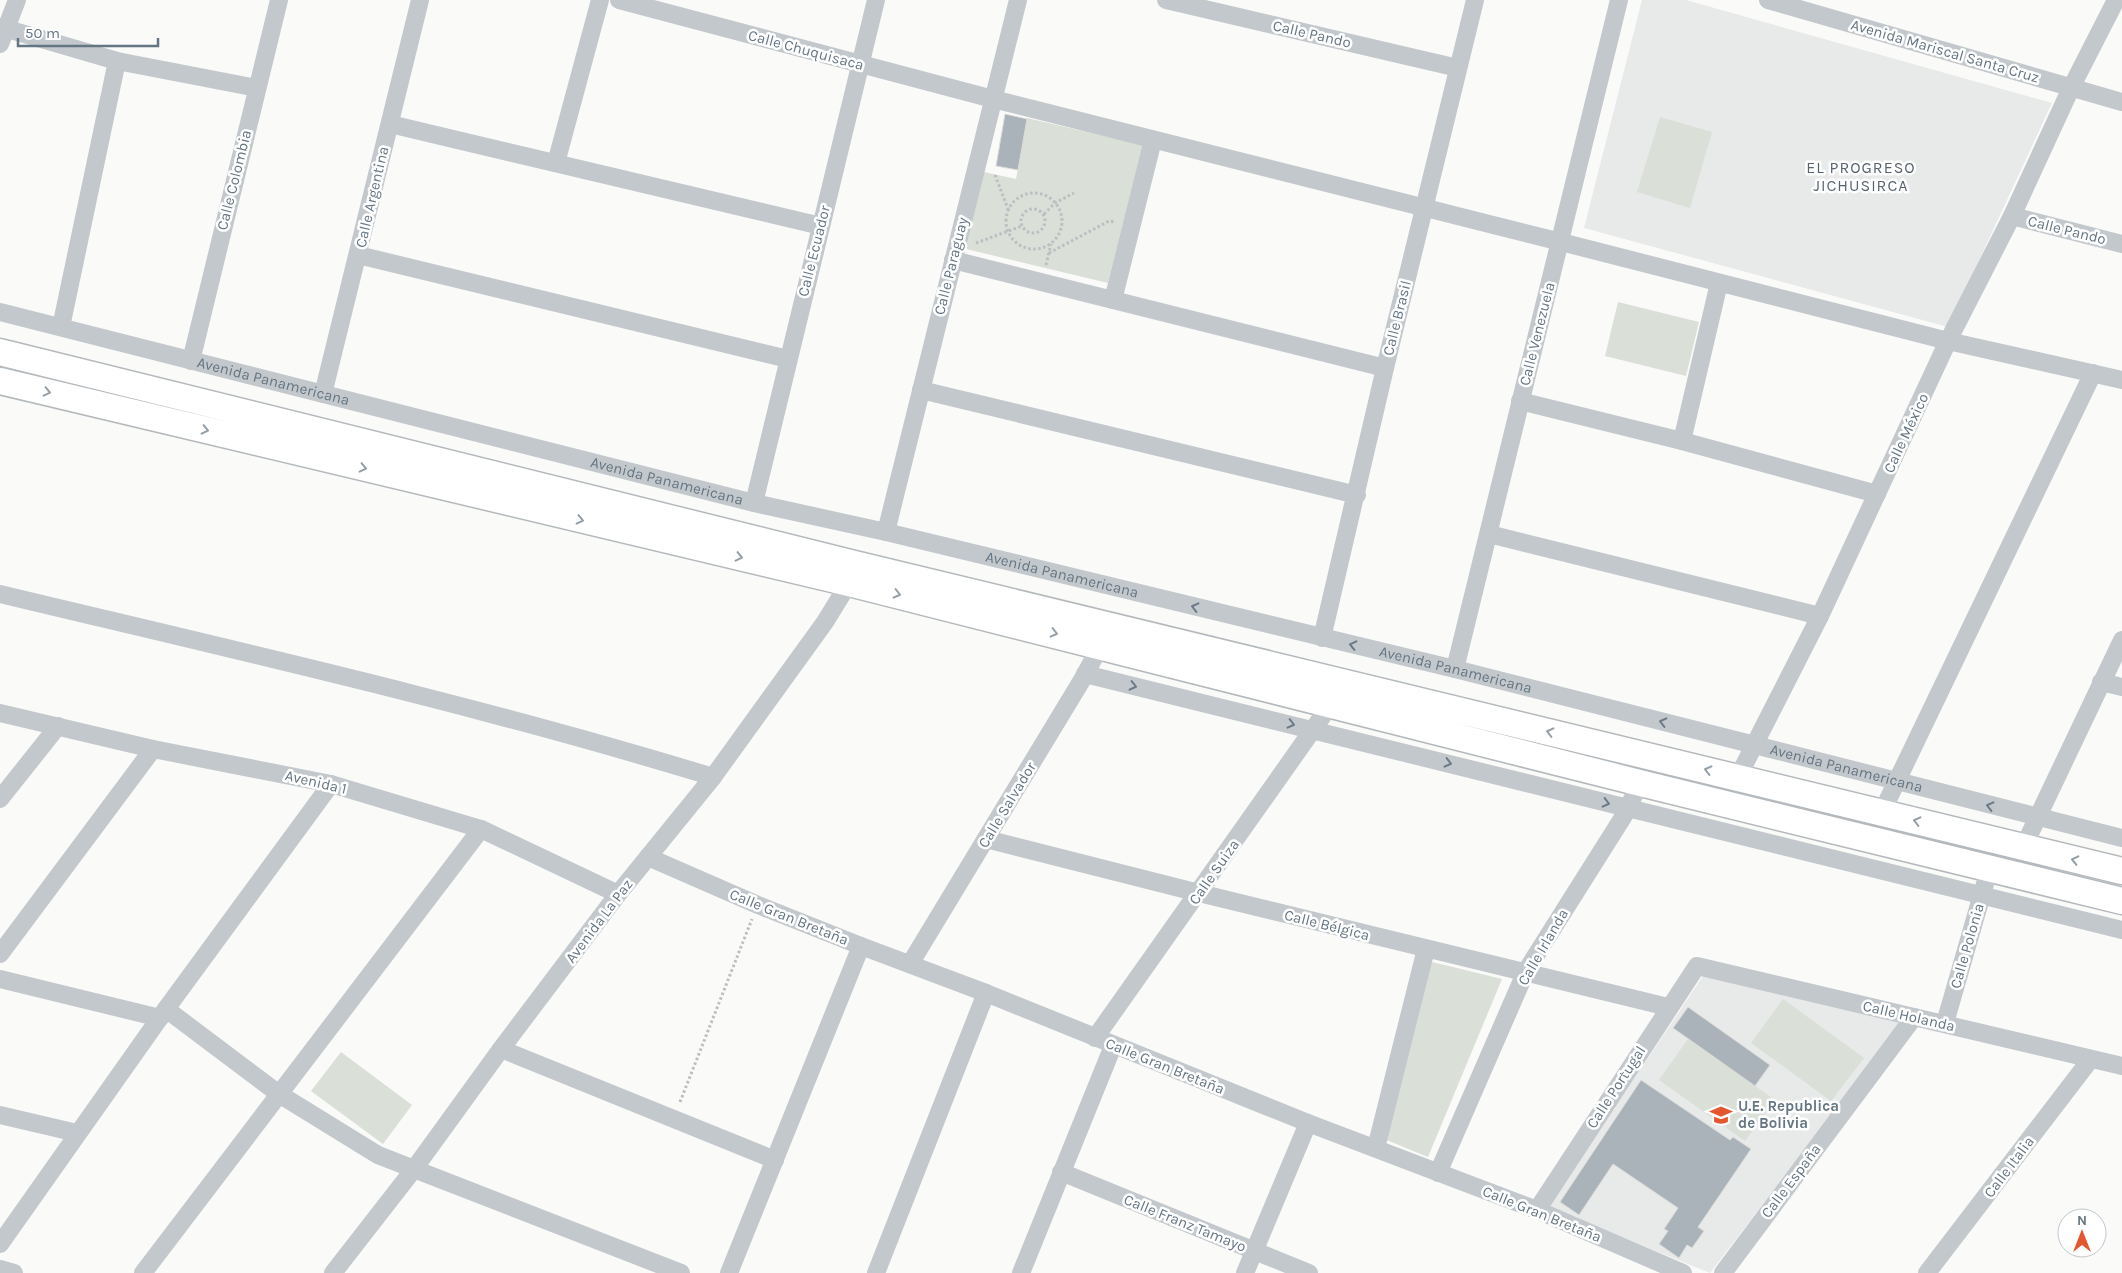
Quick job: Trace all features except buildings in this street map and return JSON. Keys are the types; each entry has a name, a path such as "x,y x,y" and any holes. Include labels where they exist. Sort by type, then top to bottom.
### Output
{"highway":[{"path":"0,352 852,573 1101,645 1640,783 2122,901"},
{"path":"0,381 852,573 1738,777 2122,871"}],"street":[{"path":"17,0 2,34 117,61 257,88"},
{"name":"Calle Colombia","path":"191,361 279,0"},
{"name":"Calle Argentina","path":"324,394 420,0"},
{"path":"556,163 600,0"},
{"name":"Calle Chuquisaca","path":"619,0 993,99 1948,341 2122,380"},
{"name":"Calle Ecuador","path":"754,503 876,0"},
{"name":"Calle Paraguay","path":"886,532 1018,0"},
{"name":"Calle Pando","path":"1166,0 1458,68"},
{"name":"Calle Brasil","path":"1322,638 1357,495 1385,368 1475,0"},
{"name":"Calle Venezuela","path":"1455,669 1620,0"},
{"name":"Avenida Mariscal Santa Cruz","path":"1768,0 2122,102"},
{"name":"Calle México","path":"1738,777 1820,616 1948,341 2012,216 2071,88 2116,0"},
{"path":"61,327 117,61"},
{"path":"390,124 820,226"},
{"path":"1113,300 1153,140"},
{"name":"Calle Pando","path":"2012,216 2122,244"},
{"path":"358,255 788,359"},
{"path":"953,260 1385,368"},
{"path":"1682,441 1719,283"},
{"name":"Avenida Panamericana","path":"0,312 754,503 886,532 1455,669 2122,838"},
{"path":"1882,812 2093,373"},
{"path":"921,390 1357,495"},
{"path":"1520,401 1682,441 1877,494"},
{"path":"1489,534 1820,616"},
{"name":"Avenida La Paz","path":"333,1273 414,1169 501,1049 618,894 712,776 825,622 852,573"},
{"path":"0,594 264,657 594,740 712,776"},
{"path":"2023,848 2122,640"},
{"name":"Calle Salvador","path":"910,964 1101,645"},
{"path":"1085,674 2122,930"},
{"path":"2101,682 2122,687"},
{"name":"Calle Suiza","path":"1095,1038 1331,704"},
{"name":"Avenida 1","path":"0,713 153,749 331,784 481,829 618,894"},
{"path":"0,800 58,726"},
{"path":"0,954 153,749"},
{"name":"Calle Irlanda","path":"1438,1173 1526,972 1628,808 1640,783"},
{"path":"0,1244 163,1013 331,784"},
{"path":"143,1273 481,829"},
{"name":"Calle Bélgica","path":"986,839 1426,949 1668,1007"},
{"name":"Calle Gran Bretaña","path":"648,857 758,905 861,946 986,993 1113,1046 1308,1123 1537,1210 1683,1273"},
{"name":"Calle Polonia","path":"1944,1023 1988,869"},
{"path":"729,1273 861,946"},
{"path":"1376,1148 1426,949"},
{"name":"Calle Holanda","path":"1697,966 2122,1066"},
{"name":"Calle Portugal","path":"1537,1210 1668,1007 1697,966"},
{"path":"0,979 163,1013 279,1094 378,1155 680,1273"},
{"path":"876,1273 986,993"},
{"name":"Calle España","path":"1723,1273 1914,1017"},
{"path":"1021,1273 1113,1046"},
{"path":"501,1049 775,1160"},
{"name":"Calle Italia","path":"1927,1273 2090,1060"},
{"path":"0,1114 77,1134"},
{"path":"1245,1273 1308,1123"},
{"name":"Calle Franz Tamayo","path":"1061,1172 1309,1273"},
{"path":"0,1269 14,1273"}],"path":[{"path":"995,175 1009,209"},
{"path":"1044,214 1055,203 1074,193"},
{"path":"1045,268 1051,244 1061,228 1062,219 1055,203 1048,197 1030,194 1014,202 1006,218 1008,232 1016,243 1024,248 1034,250 1051,244"},
{"path":"1038,209 1044,214 1045,225 1040,231 1028,232 1022,226 1022,217 1026,211 1038,209"},
{"path":"1049,253 1109,221 1123,224"},
{"path":"972,245 1022,226"},
{"path":"674,1118 758,905"}],"shaded area":[{"path":"1642,0 1686,0 2052,103 1948,327 1584,228"},
{"path":"1660,117 1712,132 1690,208 1637,192"},
{"path":"1027,118 1143,145 1108,283 962,248 984,172 1016,179"},
{"path":"1618,302 1699,322 1686,376 1605,356"},
{"path":"1428,961 1502,979 1428,1157 1384,1139"},
{"name":"U.E. Republica de Bolivia","path":"1703,976 1902,1023 1710,1273 1548,1207"},
{"path":"1783,999 1864,1058 1831,1101 1751,1043"},
{"path":"1688,1039 1775,1100 1745,1141 1659,1080"},
{"path":"341,1052 412,1105 383,1144 311,1091"}],"place":[{"name":"U.E. Republica de Bolivia","path":"1721,1115"}],"district":[{"name":"EL PROGRESO JICHUSIRCA","path":"1861,176"}]}
